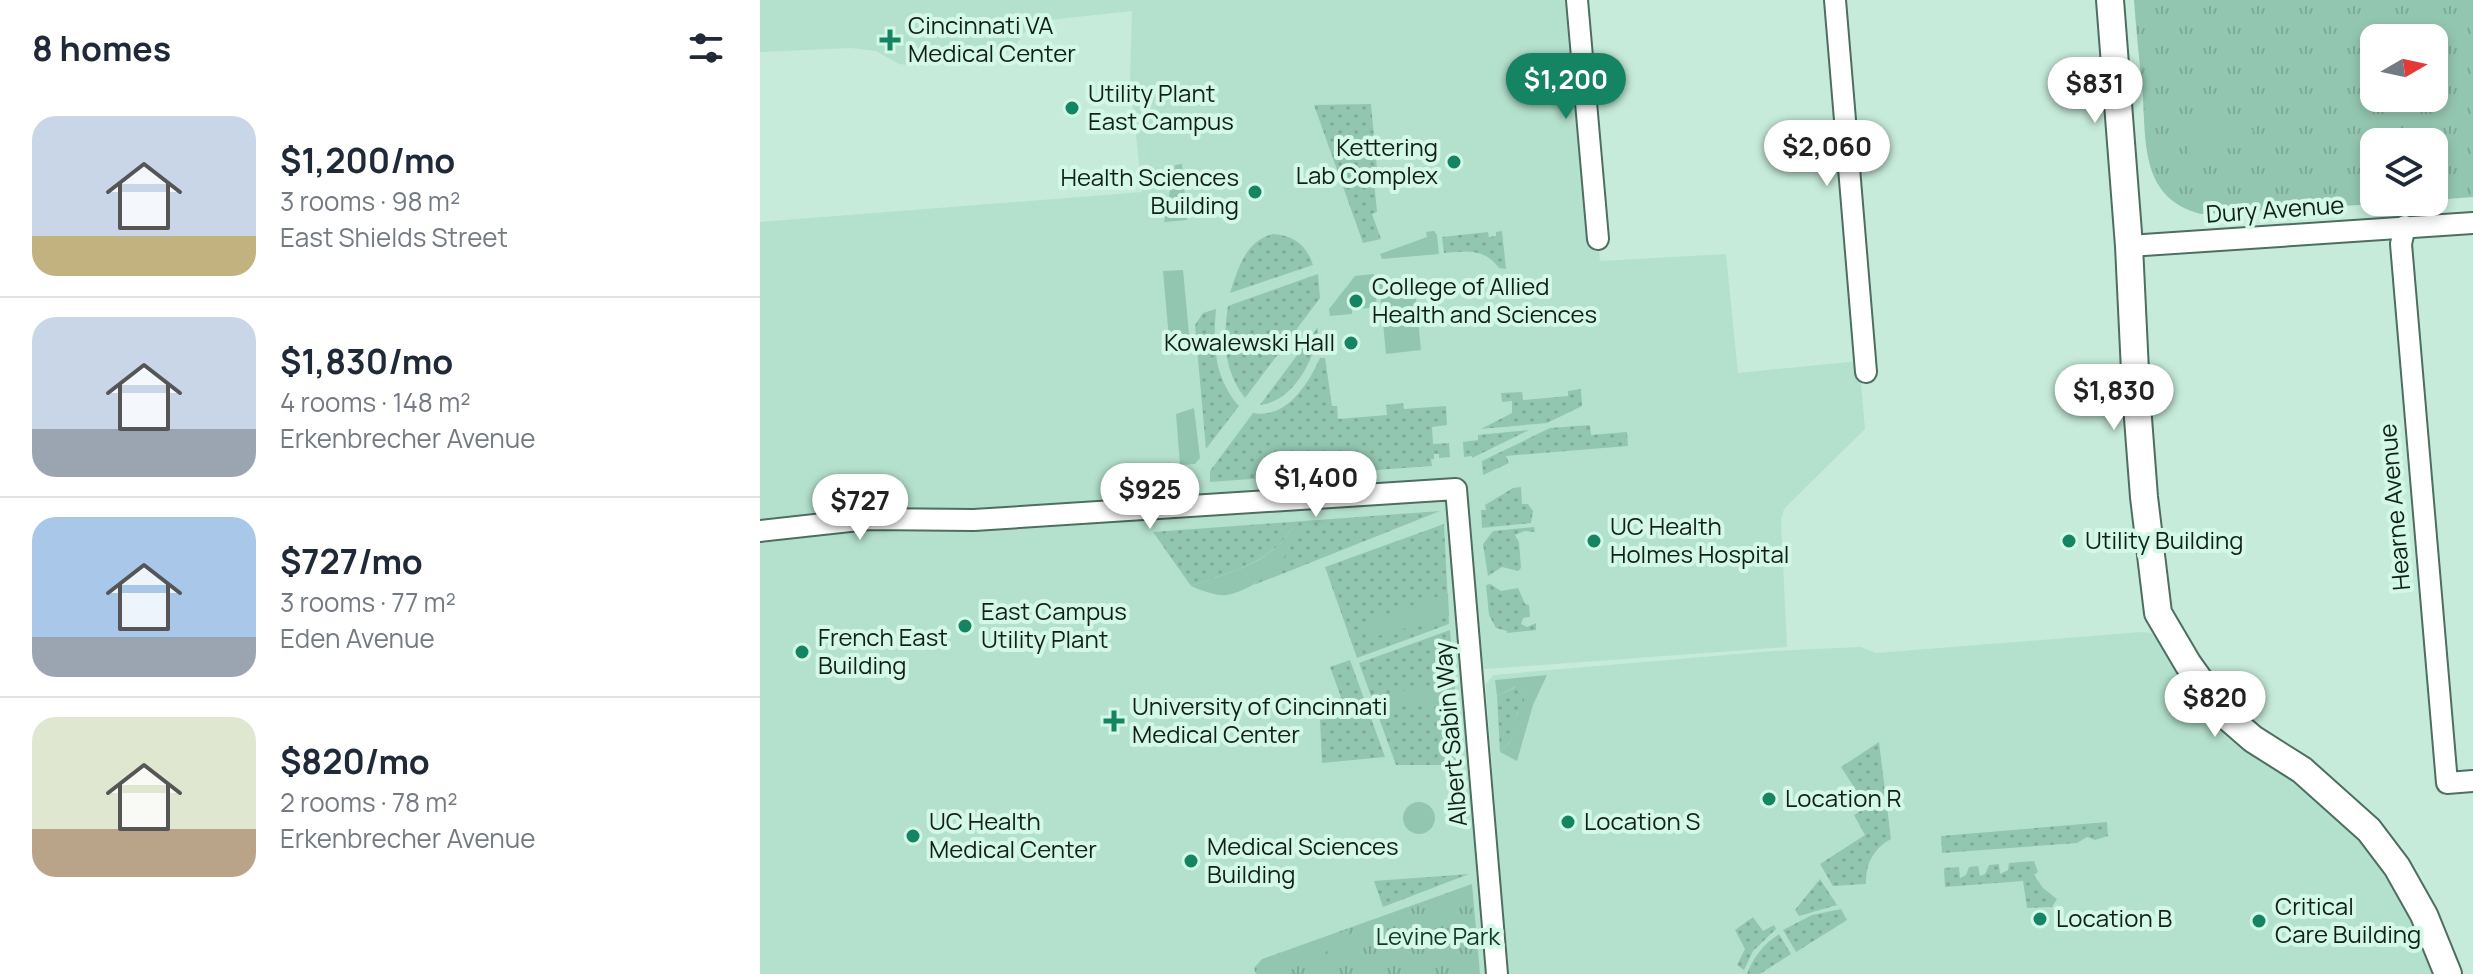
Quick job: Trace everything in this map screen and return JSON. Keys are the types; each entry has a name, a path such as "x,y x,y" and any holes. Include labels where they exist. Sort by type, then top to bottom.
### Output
{"street":[{"path":"1577,0 1598,239"},
{"path":"1835,0 1866,372"},
{"path":"2110,0 2144,497 2158,613 2188,664 2223,713 2253,739 2302,770 2369,830 2397,867 2424,915 2448,974"},
{"name":"Dury Avenue","path":"2129,246 2473,223"},
{"name":"Hearne Avenue","path":"2405,226 2401,244 2447,783 2473,781"},
{"name":"Albert Sabin Way","path":"760,531 868,519 974,520 1456,489 1497,974"}],"shaded area":[{"path":"760,0 1577,0 1600,261 1726,254 1738,373 1859,361 1865,429 1784,509 1781,521 1787,647 1471,670 1497,974 760,974 760,222 1142,192 1130,80 1132,11 1040,21 1025,32 1012,50 992,60 917,66 899,64 876,51 851,48 760,52"},
{"path":"2141,632 2156,637 2209,716 2239,742 2287,774 2354,833 2383,870 2410,918 2432,974 1508,974 1486,690 1486,684 1493,675 1773,651 1861,647 1876,653"}],"green space":[{"path":"2134,0 2473,0 2473,197 2448,199 2448,128 2360,128 2360,205 2201,214 2180,206 2165,194 2156,180 2146,144"},
{"path":"1371,104 1377,169 1373,170 1377,212 1372,214 1381,239 1363,243 1314,105"},
{"path":"2205,120 2253,130 2251,148 2193,149 2192,163 2189,163 2190,130"},
{"path":"1182,164 1187,220 1164,222 1175,165"},
{"path":"1434,231 1439,254 1382,259 1380,254 1427,237 1426,232"},
{"path":"1502,231 1506,269 1499,268 1481,254 1444,253 1442,237 1488,232 1489,237"},
{"path":"1273,234 1299,243 1313,265 1230,293 1249,249"},
{"path":"1183,270 1190,344 1170,351 1163,271"},
{"path":"1318,274 1320,298 1245,398 1232,376 1226,354 1228,306"},
{"path":"1374,274 1377,307 1330,316 1329,309 1355,276"},
{"path":"1414,278 1421,350 1386,354 1379,281"},
{"path":"1216,309 1217,360 1224,384 1239,406 1206,449 1195,325 1203,313"},
{"path":"1318,327 1308,364 1293,387 1272,402 1260,405"},
{"path":"1320,358 1325,358 1332,406 1337,406 1338,419 1387,415 1386,405 1403,403 1404,409 1446,406 1447,425 1432,427 1433,444 1449,443 1450,457 1439,458 1439,454 1434,454 1432,466 1210,482 1210,471 1253,413 1276,411 1295,398"},
{"path":"1581,389 1582,406 1547,423 1481,429 1512,413 1512,401 1502,402 1501,393 1522,392 1523,400 1568,396 1568,391"},
{"path":"1194,408 1200,458 1195,464 1180,465 1176,414"},
{"path":"1590,425 1591,435 1627,432 1628,446 1506,456 1509,463 1483,475 1482,461 1550,428"},
{"path":"1529,430 1472,458 1464,457 1463,442 1478,440 1478,435"},
{"path":"1521,487 1522,504 1528,504 1533,511 1531,523 1482,528 1481,510 1486,510 1485,505 1513,488"},
{"path":"1440,511 1254,585 1289,549 1293,527 1284,540 1261,558 1191,586 1153,532"},
{"path":"1444,524 1449,624 1357,658 1325,567"},
{"path":"1294,526 1293,538 1282,560 1250,586 1224,595 1191,586 1262,558 1274,550"},
{"path":"1534,527 1535,532 1525,531 1515,535 1519,542 1521,568 1518,571 1502,567 1488,576 1483,544 1493,531"},
{"path":"1490,584 1501,591 1518,588 1525,604 1529,605 1530,617 1523,618 1521,624 1527,627 1536,623 1536,630 1507,633 1496,628 1489,615 1486,585"},
{"path":"1448,593 1449,616 1367,639 1361,623"},
{"path":"1450,630 1461,765 1396,765 1359,663"},
{"path":"1350,660 1385,757 1322,763 1320,720 1334,718 1332,701 1341,697 1330,667"},
{"path":"1547,675 1533,705 1517,761 1500,752 1512,738 1514,722 1525,698 1515,687 1497,696 1495,680"},
{"path":"1454,681 1456,702 1386,706 1382,695"},
{"path":"1516,687 1525,698 1523,707 1517,713 1512,738 1500,752 1497,696"},
{"path":"1879,742 1891,839 1872,857 1866,884 1833,886 1820,864 1865,835 1854,815 1867,807 1841,767"},
{"path":"1419,802 1430,807 1435,818 1430,829 1419,834 1408,829 1403,818 1408,807"},
{"path":"2107,822 2108,836 2095,840 2087,837 2077,843 1942,853 1941,836"},
{"path":"2034,861 2038,872 2034,875 2043,888 2057,899 2052,907 2027,908 2023,881 1945,887 1944,868 1959,867 1960,878 1966,875 1969,867 1978,866 1980,876 1985,874 1989,865 1999,864 2000,874 2008,870 2009,863"},
{"path":"1469,874 1383,907 1374,881"},
{"path":"1820,879 1837,905 1799,916 1795,910"},
{"name":"Levine Park","path":"1472,884 1480,974 1256,974 1254,968 1262,959"},
{"path":"1841,909 1847,920 1796,952 1783,930 1812,915"},
{"path":"1753,917 1763,931 1774,925 1776,929 1753,951 1744,970 1737,965 1745,949 1735,930"},
{"path":"1347,930 1353,938 1283,974 1273,960"},
{"path":"1779,934 1791,954 1760,974 1747,974 1760,951"}],"place":[{"name":"Cincinnati VA Medical Center","path":"890,40"},
{"name":"Utility Plant East Campus","path":"1072,108"},
{"name":"Kettering Lab Complex","path":"1454,162"},
{"name":"Health Sciences Building","path":"1255,192"},
{"name":"College of Allied Health and Sciences","path":"1356,301"},
{"name":"Kowalewski Hall","path":"1351,343"},
{"name":"UC Health Holmes Hospital","path":"1594,541"},
{"name":"Utility Building","path":"2069,541"},
{"name":"East Campus Utility Plant","path":"965,626"},
{"name":"French East Building","path":"802,652"},
{"name":"University of Cincinnati Medical Center","path":"1114,721"},
{"name":"Location R","path":"1769,799"},
{"name":"Location S","path":"1568,822"},
{"name":"UC Health Medical Center","path":"913,836"},
{"name":"Medical Sciences Building","path":"1191,861"},
{"name":"Location B","path":"2040,919"},
{"name":"Critical Care Building","path":"2259,921"}]}
